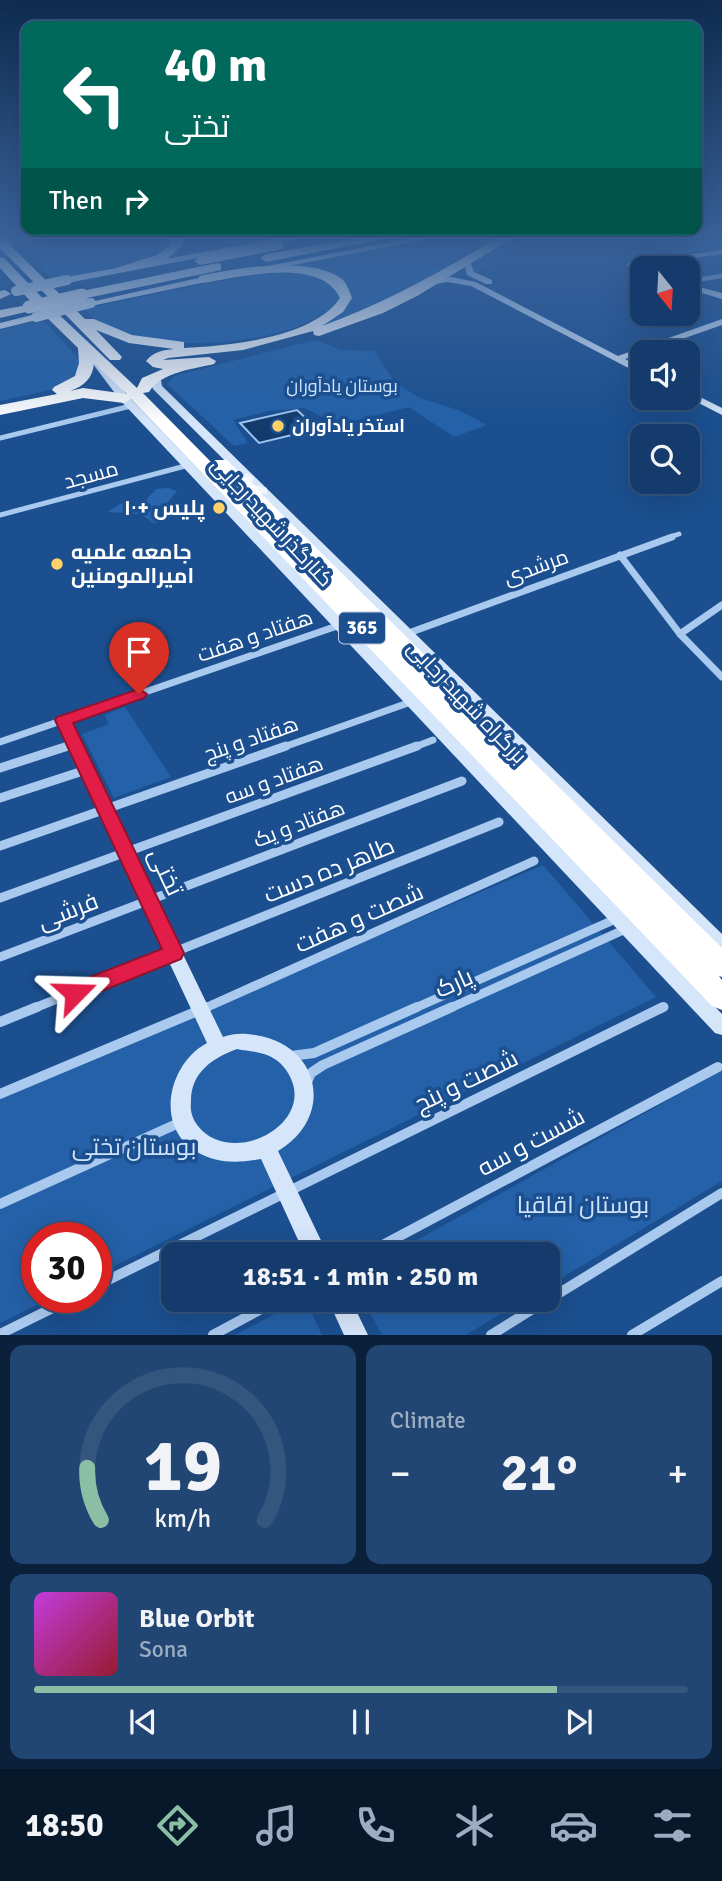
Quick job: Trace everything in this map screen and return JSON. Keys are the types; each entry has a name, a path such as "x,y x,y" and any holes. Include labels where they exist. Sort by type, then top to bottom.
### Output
{"highway":[{"name":"بزرگراه شهید رجایی","path":"39,298 194,463 722,998"},
{"path":"0,314 14,300 41,298"},
{"path":"80,298 116,335 177,345 238,342 312,325"},
{"name":"بزرگراه شهید رجایی","path":"80,298 151,383 722,966"},
{"path":"346,298 339,310 312,325 246,345 164,355 153,361 168,366 209,360 309,335 349,322 402,298"},
{"path":"0,404 41,395 77,382 88,371 85,346"},
{"path":"151,383 209,360"},
{"path":"0,410 83,393 127,402"}],"main road":[{"path":"0,326 14,300 41,298"}],"street":[{"path":"500,298 630,366"},
{"path":"519,298 629,355"},
{"path":"617,359 722,322"},
{"name":"کنارگذر شهید رجایی","path":"85,346 127,402 194,463 340,625 620,925 722,1027"},
{"path":"700,390 722,402"},
{"path":"700,400 722,412"},
{"path":"0,438 127,402"},
{"name":"مسجد","path":"0,516 194,463"},
{"name":"کنارگذر شهید رجایی","path":"251,485 722,945"},
{"name":"مرشدی","path":"406,634 679,534"},
{"path":"620,555 680,634 722,677"},
{"path":"680,634 722,606"},
{"name":"هفتاد و هفت","path":"0,742 340,625"},
{"name":"هفتاد و پنج","path":"0,846 408,703"},
{"name":"تختی","path":"63,720 218,1047"},
{"name":"هفتاد و سه","path":"0,898 433,740"},
{"path":"0,768 74,744"},
{"path":"0,798 86,770"},
{"name":"هفتاد و یک","path":"149,901 462,780"},
{"name":"طاهر ده دست","path":"0,1022 499,822"},
{"name":"شصت و هفت","path":"0,1094 201,1010 534,861"},
{"name":"فرشی","path":"0,957 149,901"},
{"name":"پارک","path":"289,1056 314,1053 620,925"},
{"name":"پارک","path":"305,1086 311,1073 323,1065 620,925"},
{"name":"شصت و پنج","path":"112,1278 664,1007"},
{"path":"379,1024 376,1033 387,1037"},
{"path":"237,1041 256,1041 274,1046 289,1056 299,1070 305,1086 304,1104 297,1122 284,1137 266,1148 247,1153 227,1153 208,1147 193,1136 183,1121 180,1104 182,1087 190,1070 202,1057 218,1047 237,1041"},
{"name":"شست و سه","path":"388,1242 718,1067"},
{"path":"0,1204 183,1121"},
{"path":"266,1148 311,1242"},
{"path":"560,1293 722,1193"},
{"path":"632,1335 722,1281"},
{"path":"213,1335 256,1312"},
{"path":"345,1312 356,1335"},
{"path":"491,1335 528,1312"},
{"path":"0,1334 43,1313"}],"green space":[{"path":"136,298 340,298 325,313 272,335 208,343 176,343 124,335 112,331 84,309"},
{"path":"350,298 397,298 317,330 307,329 339,314"},
{"path":"42,319 81,361 82,372 55,389 0,401 0,330"},
{"name":"بوستان یادآوران","path":"315,340 341,350 374,351 395,383 420,398 458,410 487,425 454,437 409,407 338,425 304,408 269,411 233,420 248,443 234,446 167,384 174,376"},
{"path":"125,707 171,777 114,798 82,734 109,724 104,715"},
{"name":"بوستان تختی","path":"543,865 656,997 112,1267 112,1222 21,1222 21,1313 0,1323 0,1098"},
{"name":"بوستان اقاقیا","path":"722,1070 722,1181 560,1279 560,1242 413,1242"},
{"path":"278,1312 311,1312 322,1335 235,1335"},
{"path":"370,1312 503,1312 466,1335 382,1335"}],"shaded area":[{"name":"استخر یادآوران","path":"297,410 317,429 259,443 240,423"}],"building":[{"path":"168,488 177,491 167,503 170,505 163,509 172,516 165,523 154,523 140,514 108,512 120,504 144,502 156,489"}],"place":[{"name":"استخر یادآوران","path":"278,426"},
{"name":"پلیس +۱۰","path":"219,508"},
{"name":"جامعه علمیه امیرالمومنین","path":"57,564"}],"route":[{"path":"75,993 174,953 63,720 139,694"}]}
